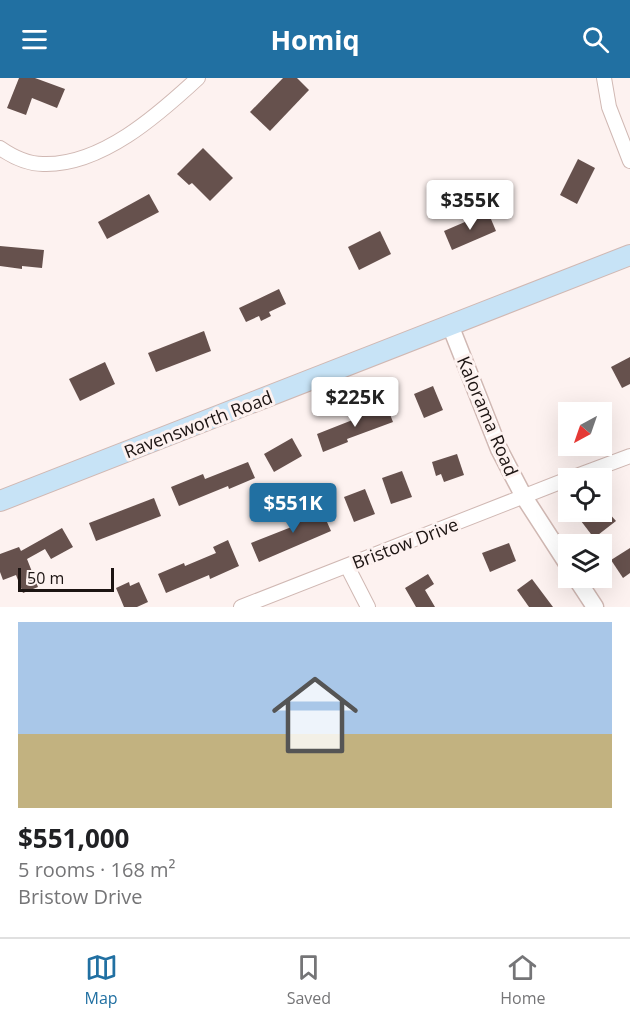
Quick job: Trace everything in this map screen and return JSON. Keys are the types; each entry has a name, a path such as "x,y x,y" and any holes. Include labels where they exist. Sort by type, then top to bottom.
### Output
{"main road":[{"name":"Ravensworth Road","path":"0,501 630,255"}],"street":[{"path":"0,148 20,159 42,165 75,160 120,140 148,121 198,78"},
{"path":"604,78 609,107 630,161"},
{"name":"Kalorama Road","path":"450,325 491,434 524,497 558,550"},
{"name":"Bristow Drive","path":"599,468 630,456"},
{"name":"Bristow Drive","path":"241,607 558,484"},
{"path":"347,566 369,607"},
{"path":"583,588 595,607"}],"building":[{"path":"19,78 35,78 65,89 57,108 32,98 26,115 7,108"},
{"path":"283,78 297,78 309,90 270,131 250,112"},
{"path":"203,148 233,178 210,201 192,183 189,185 177,174"},
{"path":"578,159 595,168 577,204 560,195"},
{"path":"149,194 159,212 107,239 98,222"},
{"path":"488,212 496,231 452,250 444,231"},
{"path":"380,231 391,254 359,270 348,247"},
{"path":"0,246 44,250 42,268 22,266 22,269 0,266"},
{"path":"279,289 286,304 269,312 271,316 261,321 259,316 246,322 239,308"},
{"path":"204,331 211,351 156,372 148,353"},
{"path":"630,357 630,384 622,388 611,367"},
{"path":"105,362 115,384 80,401 69,379"},
{"path":"433,386 443,410 424,418 414,394"},
{"path":"386,404 393,422 347,439 348,442 323,452 317,434"},
{"path":"292,438 302,456 274,472 264,454"},
{"path":"457,454 464,475 444,482 441,474 436,476 432,462"},
{"path":"248,462 255,478 229,489 228,486 179,506 171,487 203,474 205,479"},
{"path":"402,471 412,497 391,504 382,478"},
{"path":"365,489 375,514 354,522 344,497"},
{"path":"154,498 161,516 96,541 89,523"},
{"path":"319,504 331,531 259,562 251,543 294,526 290,517"},
{"path":"612,516 616,521 599,534 591,534 582,522 612,522"},
{"path":"62,528 73,547 51,559 45,549 27,559 38,587 23,593 16,575 3,580 0,572 0,554 19,547 21,551"},
{"path":"228,540 239,566 210,579 209,575 166,593 158,574 216,553 213,547"},
{"path":"509,543 516,561 490,572 482,553"},
{"path":"630,548 630,573 623,578 612,559"},
{"path":"428,574 434,584 425,590 435,607 416,607 405,588"},
{"path":"532,579 553,607 529,607 517,590"},
{"path":"129,582 130,586 139,582 148,602 137,607 124,607 116,588"}]}
